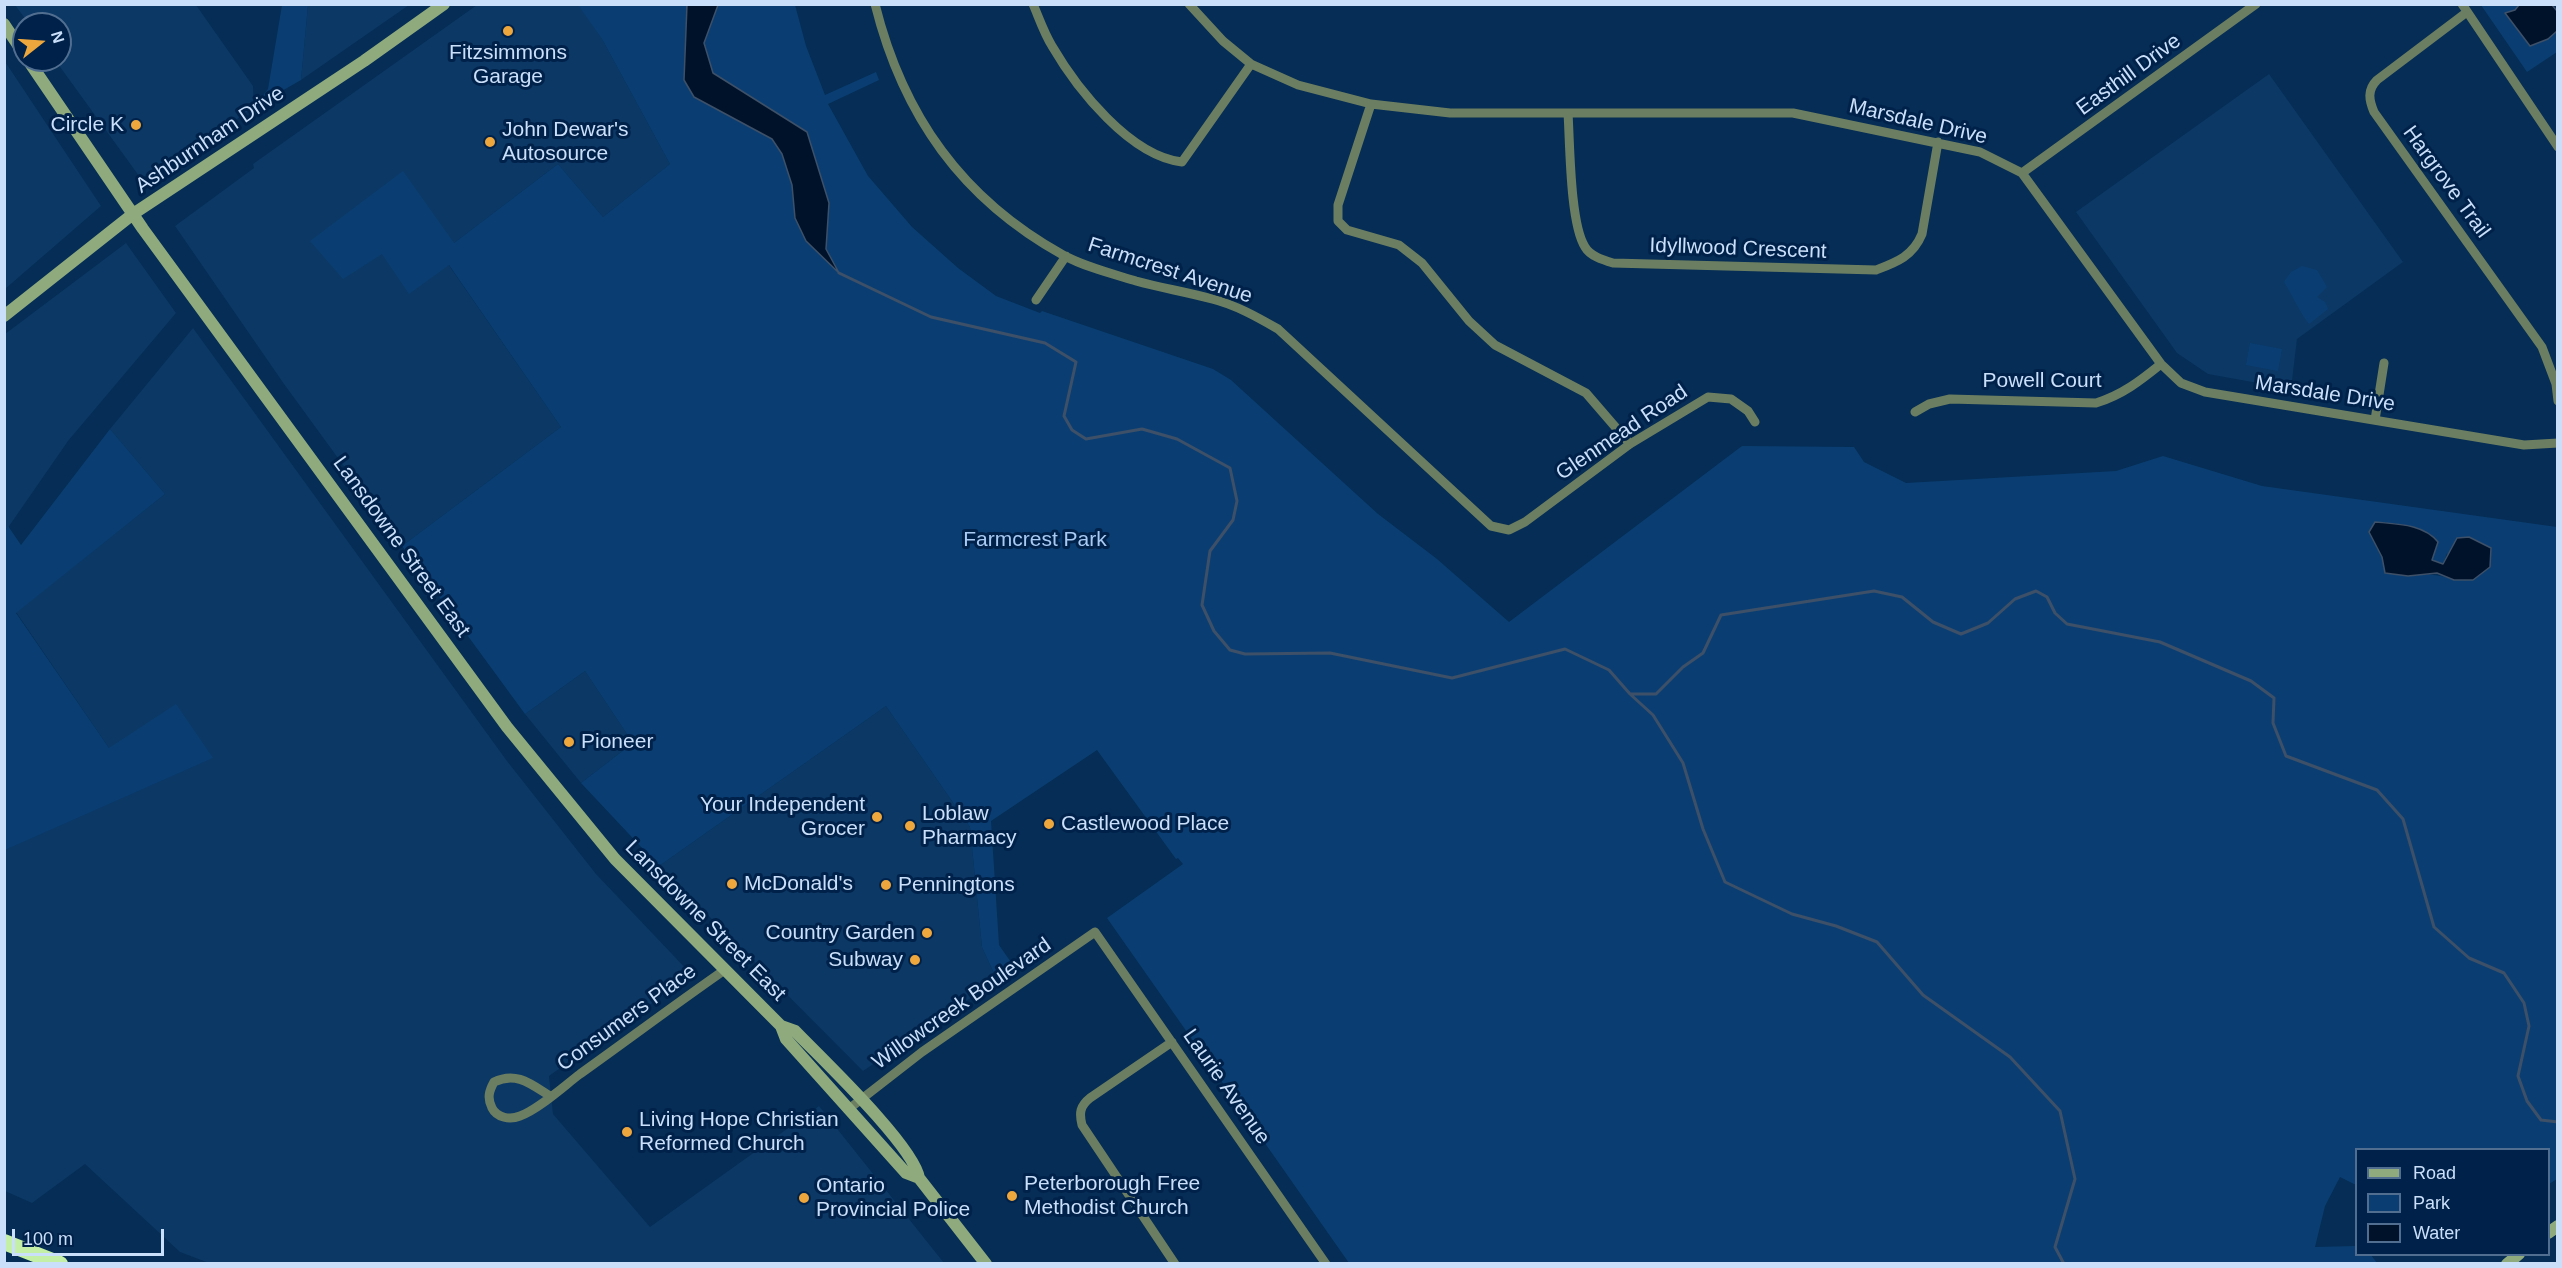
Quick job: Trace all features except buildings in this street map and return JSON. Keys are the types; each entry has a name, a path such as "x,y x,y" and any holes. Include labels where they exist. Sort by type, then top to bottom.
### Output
{"highway":[{"path":"4,1242 60,1263"}],"main road":[{"name":"Ashburnham Drive","path":"4,316 133,214 364,61 444,4"},
{"name":"Lansdowne Street East","path":"36,72 133,214 530,755 615,859 781,1026 786,1039 906,1173 919,1178"},
{"name":"Lansdowne Street East","path":"781,1026 795,1030 860,1099 917,1166 919,1178 986,1263"}],"street":[{"name":"Farmcrest Avenue","path":"875,4 884,41 909,100 949,162 1009,221 1066,256 1137,281 1214,299 1246,311 1278,329 1491,526 1509,530"},
{"path":"1033,4 1051,46 1087,95 1126,136 1166,160 1182,162 1251,64"},
{"name":"Marsdale Drive","path":"1189,4 1223,41 1251,64 1298,85 1371,104 1449,113 1793,113 1980,152 2022,173 2161,364 2181,383 2205,392 2524,445 2558,443"},
{"name":"Easthill Drive","path":"2022,173 2256,4"},
{"path":"2464,8 2558,147"},
{"name":"Hargrove Trail","path":"2464,8 2377,80 2372,86 2369,102 2542,347 2556,384 2558,401"},
{"path":"1371,104 1338,205 1338,221 1347,230 1399,245 1422,263 1469,321 1495,345 1586,393 1630,444"},
{"name":"Idyllwood Crescent","path":"1568,113 1577,230 1585,249 1598,258 1612,263 1876,270 1902,260 1917,248 1922,234 1938,142"},
{"path":"1036,300 1066,256"},
{"path":"2375,420 2384,363"},
{"name":"Powell Court","path":"1915,412 1929,404 1950,399 2096,403 2113,398 2130,388 2161,364"},
{"name":"Glenmead Road","path":"1509,530 1525,522 1630,444 1708,397 1731,399 1748,411 1755,422"},
{"name":"Laurie Avenue","path":"1095,932 1326,1263"},
{"name":"Willowcreek Boulevard","path":"850,1108 922,1052 1095,932"},
{"name":"Consumers Place","path":"550,1096 516,1077 506,1076 494,1082 488,1098 493,1110 510,1119 521,1116 550,1096 726,969"},
{"path":"1172,1042 1084,1103 1080,1117 1082,1125 1175,1263"}],"shaded area":[{"path":"15,5 196,5 253,86 254,107 155,177 139,176 64,72 72,72 72,12 20,12"},
{"path":"308,5 409,5 301,80"},
{"path":"477,5 579,5 601,37 670,164 603,217 558,164 454,243 382,253 448,264 561,427 402,546 284,384 175,226 254,168 253,164"},
{"path":"4,60 101,206 5,289 4,289"},
{"path":"2269,74 2403,262 2297,339 2291,389 2208,374 2177,353 2076,212"},
{"path":"126,243 176,313 68,441 5,532 5,334"},
{"path":"193,328 507,761 596,874 692,975 549,1076 553,1114 650,1227 819,1106 944,1263 209,1263 180,1252 85,1164 32,1203 5,1191 4,850 212,758 109,748 16,612 165,494 110,429"},
{"path":"585,671 633,743 581,783 525,714"},
{"path":"886,706 970,827 982,947 997,980 863,1071 659,866"}],"green space":[{"path":"282,5 308,5 301,80 254,107 268,89"},
{"name":"Farmcrest Park","path":"578,5 795,5 806,46 825,95 876,72 879,80 828,104 868,176 912,227 958,268 996,296 1040,313 1042,311 1213,369 1231,380 1378,514 1437,559 1509,622 1742,446 1854,447 1864,462 1906,483 2116,471 2163,456 2262,486 2557,527 2557,1179 2550,1183 2550,1148 2355,1148 2355,1184 2340,1177 2325,1206 2315,1247 2355,1246 2355,1256 2372,1256 2377,1263 1349,1263 1107,918 1183,864 1178,858 1176,859 1097,750 991,821 999,945 1015,968 997,980 982,947 970,827 886,706 659,866 581,783 633,743 585,671 525,714 402,546 561,427 449,265 409,294 382,254 343,279 310,241 403,171 454,243 558,164 603,217 670,164 602,39","holes":["2369,532 2438,542 2432,560 2443,564 2447,553 2454,580 2429,575 2385,573 2382,557"]},
{"path":"2481,5 2519,5 2515,11 2505,13 2530,46 2548,39 2557,31 2557,52 2527,72"},
{"path":"2302,266 2317,270 2327,287 2317,297 2325,302 2328,309 2309,324 2284,282 2291,272"},
{"path":"2250,343 2282,349 2278,371 2246,365"},
{"path":"110,429 165,494 16,613 109,748 176,704 213,758 5,850 5,532 8,526 21,545"}],"water":[{"path":"687,5 718,5 704,43 713,73 807,132 829,203 826,249 839,273 806,241 795,218 792,185 782,154 772,139 694,97 684,80"},
{"path":"2519,5 2552,5 2557,11 2557,31 2548,39 2530,46 2505,13 2515,10"},
{"path":"2375,522 2410,526 2432,536 2438,542 2432,560 2443,564 2457,538 2469,537 2491,548 2490,567 2473,580 2454,580 2437,573 2408,576 2385,573 2382,557 2369,532"}],"waterway":[{"path":"839,273 931,317 1045,343 1076,362 1064,416 1072,430 1086,439 1142,429 1177,439 1230,468 1237,501 1233,520 1210,551 1202,605 1214,631 1230,650 1245,654 1330,653 1452,678 1565,649 1609,670 1653,715 1683,763 1703,829 1725,882 1792,914 1836,926 1877,942 1923,995 2010,1057 2060,1111 2075,1179 2055,1247 2064,1264"},
{"path":"1631,694 1656,694 1683,667 1703,653 1721,615 1874,591 1902,597 1933,622 1961,634 1988,623 2015,599 2036,591 2047,597 2055,613 2067,624 2160,642 2251,681 2274,698 2273,723 2286,756 2377,790 2403,819 2434,927 2469,958 2504,973 2524,1003 2529,1026 2518,1076 2527,1101 2541,1120 2558,1122"}],"place":[{"name":"Fitzsimmons Garage","path":"508,31"},
{"name":"Circle K","path":"136,125"},
{"name":"John Dewar's Autosource","path":"490,142"},
{"name":"Pioneer","path":"569,742"},
{"name":"Your Independent Grocer","path":"877,817"},
{"name":"Castlewood Place","path":"1049,824"},
{"name":"Loblaw Pharmacy","path":"910,826"},
{"name":"McDonald's","path":"732,884"},
{"name":"Penningtons","path":"886,885"},
{"name":"Country Garden","path":"927,933"},
{"name":"Subway","path":"915,960"},
{"name":"Living Hope Christian Reformed Church","path":"627,1132"},
{"name":"Peterborough Free Methodist Church","path":"1012,1196"},
{"name":"Ontario Provincial Police","path":"804,1198"}]}
